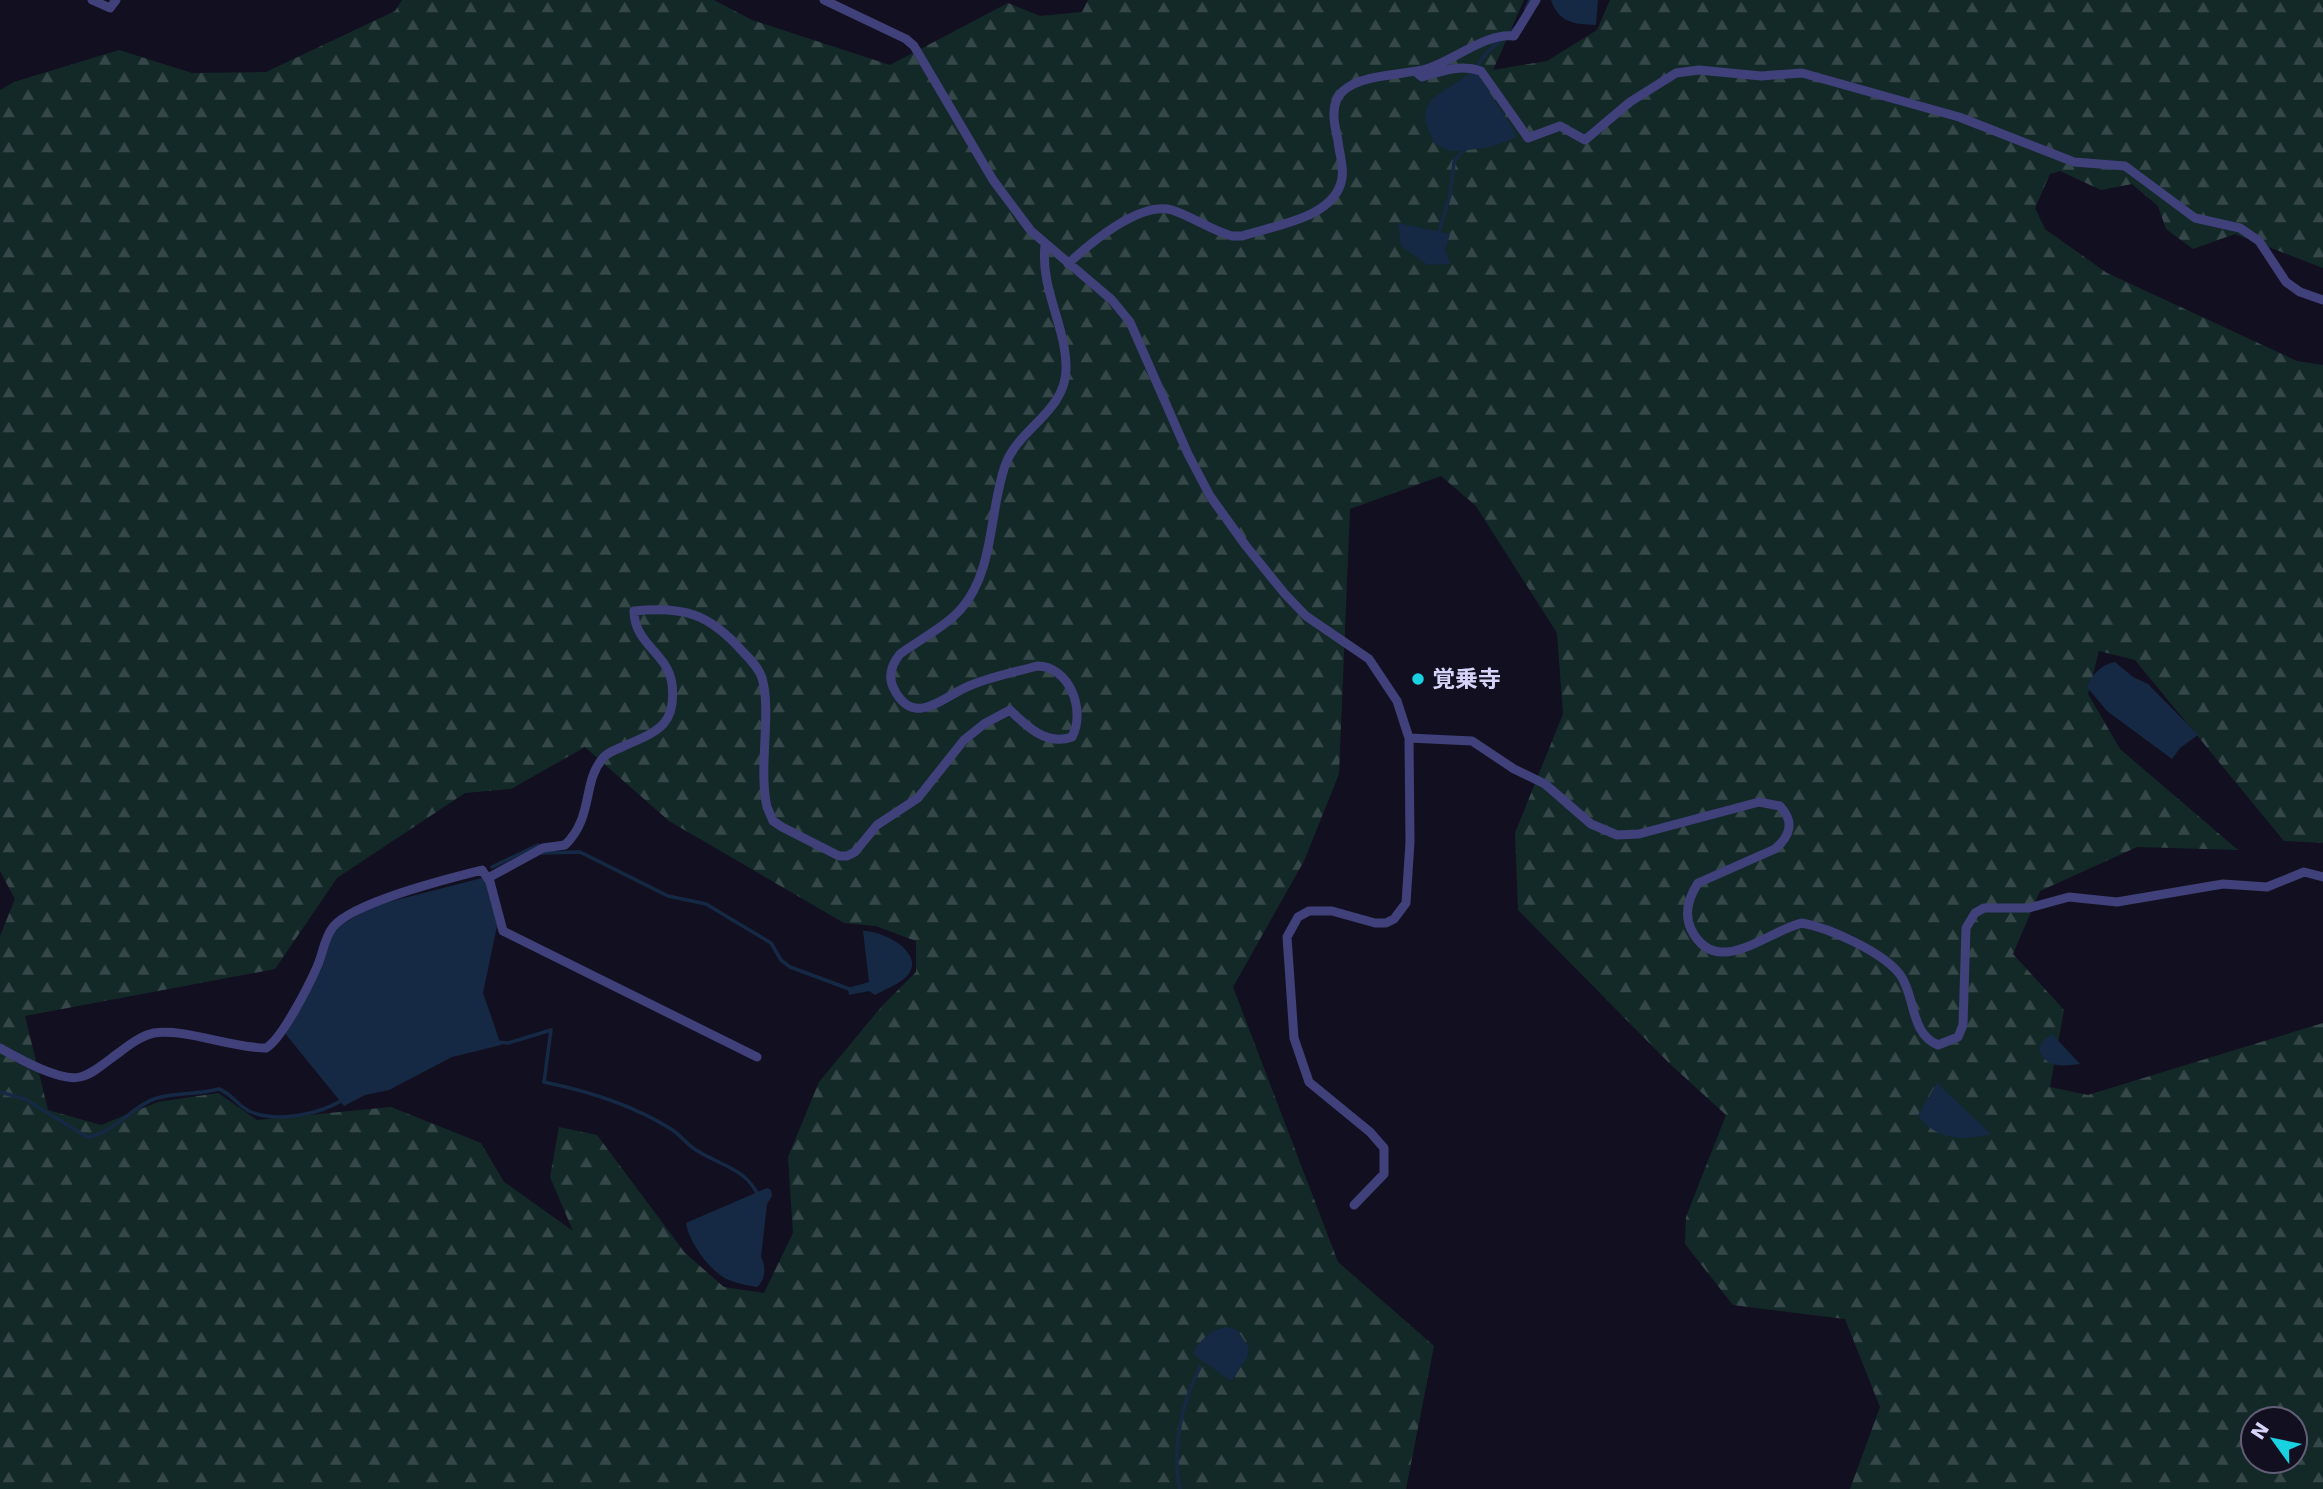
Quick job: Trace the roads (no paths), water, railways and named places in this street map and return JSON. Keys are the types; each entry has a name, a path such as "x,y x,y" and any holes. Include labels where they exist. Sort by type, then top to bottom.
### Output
{"street":[{"path":"92,0 110,8 116,0"},
{"path":"824,0 906,39 914,46 993,180 1045,245 1112,300 1130,322 1210,496 1284,594 1306,616 1369,659 1397,701 1409,738 1408,892 1402,912 1386,923 1375,923 1332,911 1309,911 1298,917 1287,937 1294,1038 1309,1082 1358,1122 1384,1148 1384,1174 1354,1205"},
{"path":"1068,264 1082,251 1144,211 1168,209 1232,236 1323,209 1338,193 1343,176 1333,112 1338,97 1348,87 1363,81 1416,72 1447,63 1492,37 1514,36 1536,0"},
{"path":"1416,72 1422,77 1454,68 1476,69 1528,138 1560,126 1580,138 1590,138 1655,83 1676,73 1699,70 1761,76 1802,73 1849,89 1897,99 1959,117 2074,162 2125,166 2195,218 2240,228 2259,241 2286,282 2300,292 2323,300"},
{"path":"488,878 543,848 565,845 585,816 596,768 605,755 662,728 668,718 673,700 667,666 637,632 634,611 670,608 690,612 722,631 755,665 763,686 767,807 774,821 782,827 839,856 855,852 877,825 918,798 964,740 984,723 1010,710 1047,739 1060,741 1072,737 1079,715 1071,691 1058,671 1048,666 1038,666 967,686 935,707 923,708 905,702 898,695 890,676 894,662 900,654 960,610 973,589 982,568 1007,462 1062,390 1066,370 1042,269 1045,245"},
{"path":"1409,738 1472,741 1514,769 1545,784 1591,824 1617,835 1639,834 1759,802 1780,806 1789,820 1790,830 1785,840 1775,849 1698,883 1687,912 1689,927 1696,937 1717,951 1731,953 1802,923 1881,955 1903,979 1920,1032 1938,1045 1958,1037 1963,1025 1966,928 1975,913 1984,908 2029,908 2069,897 2117,902 2223,884 2267,887 2304,873 2323,877"},
{"path":"0,1048 18,1058 72,1077 89,1074 128,1045 154,1033 172,1033 218,1043 266,1048 276,1039 309,982 328,935 338,922 369,905 482,870 488,878 503,931 757,1057"}],"water":[{"path":"1551,0 1598,0 1596,25 1568,21 1558,13"},
{"path":"1472,72 1478,74 1515,132 1515,138 1491,147 1449,151 1434,143 1425,122 1427,107 1433,98"},
{"path":"1398,223 1450,234 1445,250 1451,264 1428,265 1401,246"},
{"path":"2115,662 2133,677 2148,684 2198,735 2180,748 2172,759 2107,711 2087,687 2098,671"},
{"path":"482,878 487,884 497,926 483,993 501,1045 452,1057 389,1090 365,1095 344,1106 284,1032 322,968 331,936 339,926 373,906"},
{"path":"863,931 881,935 900,945 912,960 911,969 902,981 875,995 869,991 849,995 848,988 869,982"},
{"path":"2052,1034 2080,1064 2051,1063 2042,1056 2039,1050 2042,1042"},
{"path":"1937,1083 1991,1134 1961,1138 1941,1134 1925,1123 1918,1115"},
{"path":"767,1188 771,1190 772,1196 767,1204 761,1257 764,1264 762,1281 757,1287 722,1277 702,1256 691,1239 686,1223"},
{"path":"1227,1327 1237,1330 1249,1347 1247,1358 1231,1381 1193,1354 1198,1344 1207,1336"}],"waterway":[{"path":"1526,9 1530,0"},
{"path":"1476,69 1488,52 1515,28"},
{"path":"1438,235 1450,195 1454,162 1464,149"},
{"path":"492,867 538,845"},
{"path":"541,853 580,852 668,896 706,904 771,943 781,960 790,967 852,990"},
{"path":"496,1042 508,1043 551,1030 544,1082 610,1100 656,1120 675,1131 696,1150 740,1174 754,1187 759,1197"},
{"path":"0,1092 25,1099 87,1137 105,1131 145,1103 170,1095 219,1089 251,1112 274,1117 312,1113 344,1099"},
{"path":"1180,1489 1177,1458 1180,1426 1188,1395 1200,1367"}],"place":[{"name":"覚乗寺","path":"1418,679"}]}
